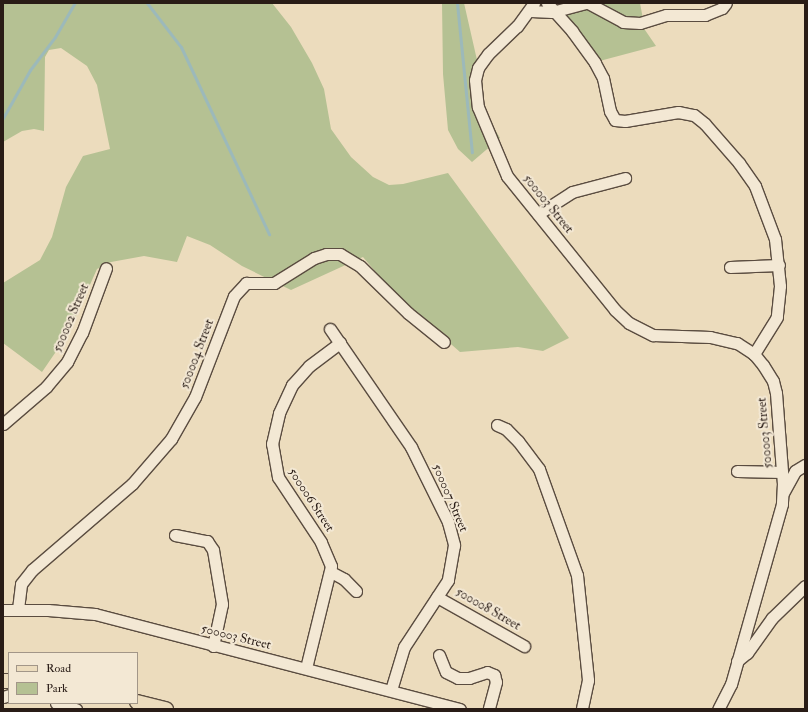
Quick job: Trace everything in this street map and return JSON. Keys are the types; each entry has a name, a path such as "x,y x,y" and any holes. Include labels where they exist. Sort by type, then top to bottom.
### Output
{"main road":[{"path":"138,702 166,709"}],"street":[{"path":"532,7 549,8 587,3 623,22 640,23 666,15 705,15 722,8 726,3"},
{"name":"500003 Street","path":"532,7 488,54 478,68 475,80 478,107 507,176 615,310 635,328 653,335 723,338 754,354 769,374 776,393 783,493 737,661 727,694 718,709"},
{"path":"549,8 572,31 595,63 605,83 610,111 615,120 626,121 660,114 687,113 700,119 745,171 760,197 775,239 779,265 779,305 776,317 754,354"},
{"path":"538,214 572,192 625,178"},
{"name":"500004 Street","path":"18,609 21,584 32,570 132,484 171,439 195,397 234,296 246,283 274,283 314,258 326,254 340,254 360,266 408,313 444,342"},
{"path":"730,267 779,265"},
{"name":"500002 Street","path":"3,424 46,387 67,362 82,333 106,268"},
{"name":"500007 Street","path":"330,329 410,447 448,522 454,545 454,557 448,580 404,647 391,690"},
{"name":"500006 Street","path":"306,668 331,572 330,558 278,477 272,444 279,413 292,385 309,366 340,343"},
{"path":"497,426 506,429 518,441 539,470 577,575 588,680 582,709"},
{"path":"783,493 795,471 805,465"},
{"path":"737,471 782,472"},
{"path":"175,535 207,541 213,550 222,604 213,646"},
{"path":"331,572 340,576 356,590"},
{"path":"737,661 747,653 772,618 805,586"},
{"name":"500008 Street","path":"438,596 524,646"},
{"name":"500003 Street","path":"3,610 18,609 95,614 213,646 306,668 460,709"},
{"path":"439,654 446,672 458,678 469,678 487,672 494,675 496,682 488,709"},
{"path":"59,704 76,709"}],"green space":[{"path":"3,3 272,3 291,27 312,63 324,89 331,129 351,157 373,177 389,185 403,184 448,173 569,338 543,351 518,347 460,352 395,295 363,257 291,290 242,266 210,245 187,236 177,262 144,256 111,262 97,269 68,334 42,372 3,343 3,283 40,260 52,237 66,187 83,156 110,149 97,85 87,66 61,48 49,50 45,57 44,131 34,129 22,131 3,142"},
{"path":"442,3 464,3 477,60 480,104 500,138 472,162 458,149 448,130 443,74"},
{"path":"543,3 640,3 645,30 656,46 592,63"}],"waterway":[{"path":"3,118 30,70 55,37 75,3"},
{"path":"147,3 181,47 269,234"},
{"path":"457,3 472,152"}]}
